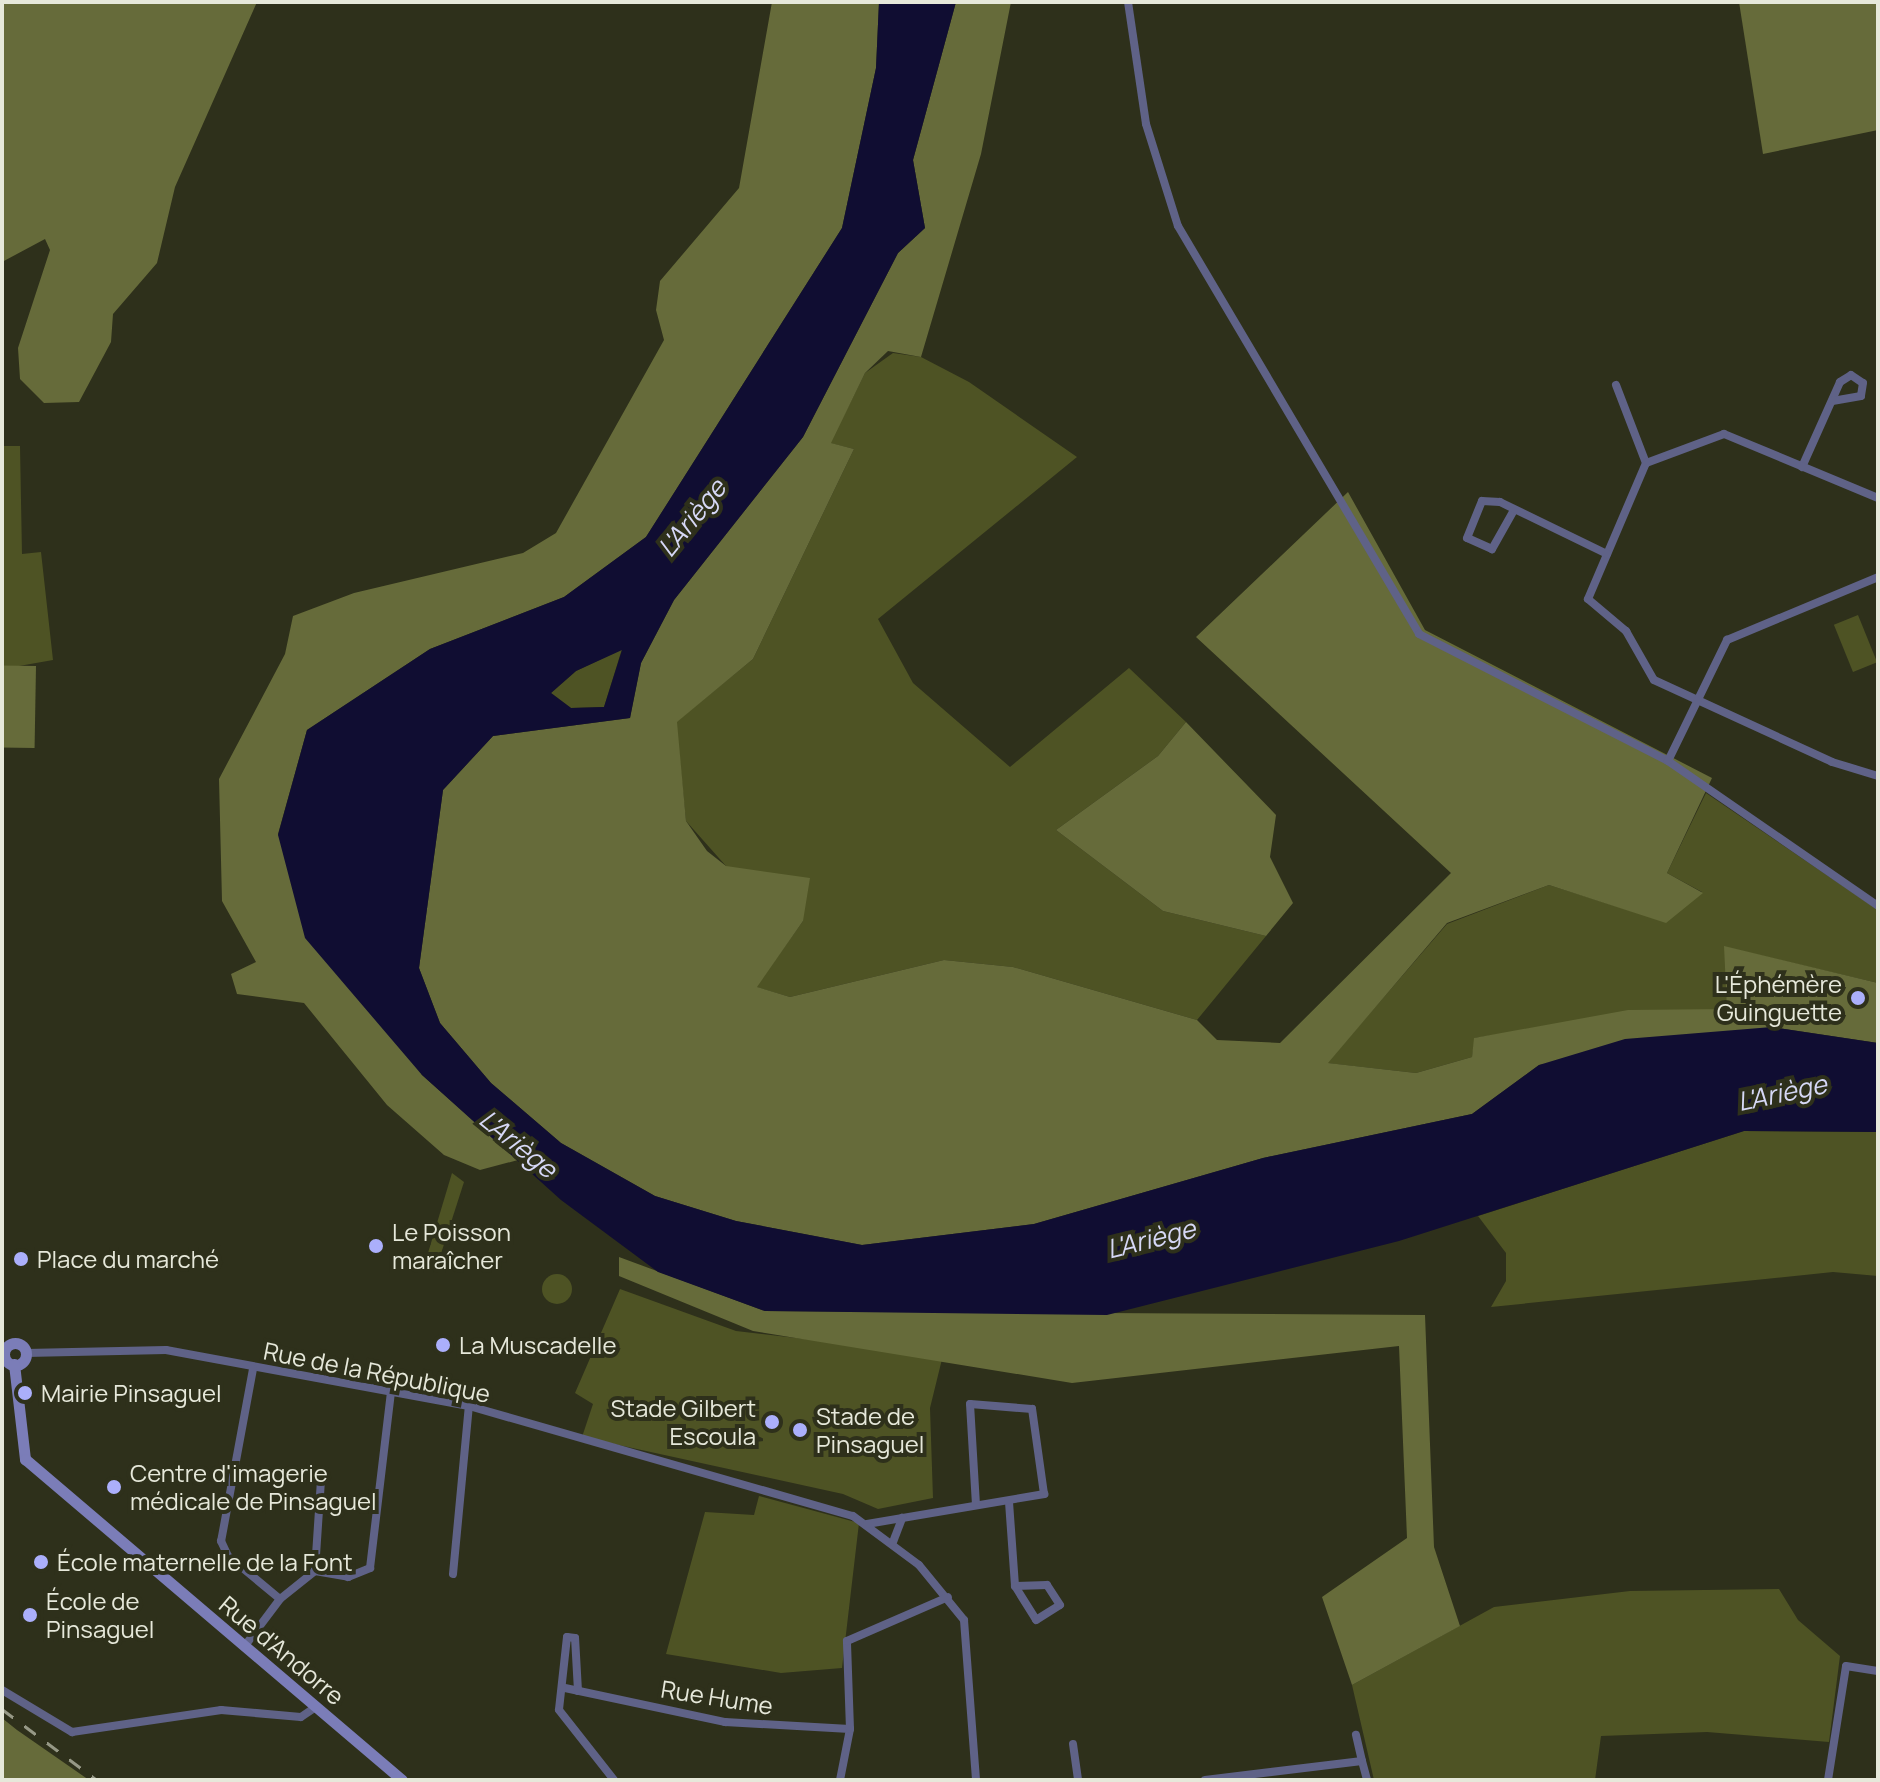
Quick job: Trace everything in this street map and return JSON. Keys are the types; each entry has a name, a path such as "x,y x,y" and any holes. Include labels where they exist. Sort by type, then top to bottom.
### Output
{"main road":[{"path":"16,1343 26,1353 14,1364 3,1355 16,1343"},
{"name":"Rue d'Andorre","path":"14,1364 25,1459 402,1780"}],"street":[{"path":"1128,2 1146,124 1178,226 1419,634 1668,761 1717,791 1878,906"},
{"path":"1616,385 1646,463 1588,599 1626,631 1654,680 1832,762 1878,776"},
{"path":"1802,467 1832,401"},
{"path":"1646,463 1724,434 1878,498"},
{"path":"1514,510 1492,549 1467,538 1482,501 1514,510 1607,554"},
{"path":"1668,761 1738,631 1878,577"},
{"name":"Rue de la République","path":"26,1353 166,1350 253,1369 469,1406 684,1472 824,1504 867,1524 893,1542 948,1597 964,1620 976,1780"},
{"path":"253,1369 221,1541 228,1556 280,1599"},
{"path":"244,1647 280,1599 315,1571 360,1576 375,1557 391,1393"},
{"path":"867,1524 1038,1498 1046,1488 1038,1415 976,1401 968,1410 976,1505"},
{"path":"453,1574 469,1406"},
{"path":"302,1478 321,1480 315,1571"},
{"path":"1009,1502 1015,1586 1036,1620 1060,1605 1047,1585 1015,1586"},
{"path":"893,1542 903,1517"},
{"path":"840,1780 850,1729 847,1641 948,1597"},
{"path":"578,1691 575,1638 567,1637 565,1688 559,1710 614,1780"},
{"path":"1828,1780 1846,1666 1878,1671"},
{"name":"Rue Hume","path":"565,1688 725,1722 850,1729"},
{"path":"2,1690 65,1732 221,1710 301,1717 316,1707"},
{"path":"1356,1735 1367,1780"},
{"path":"1073,1744 1078,1780"},
{"path":"1205,1780 1362,1761"}],"green space":[{"path":"2,2 257,2 175,187 157,263 113,314 111,342 79,402 44,403 20,379 18,348 50,250 45,239 2,262"},
{"path":"772,2 879,2 876,68 842,228 646,537 564,597 430,649 307,730 278,834 422,1075 518,1160 480,1170 444,1155 387,1105 304,1003 237,994 231,974 256,962 222,901 219,779 285,654 293,616 354,593 523,553 556,533 664,340 656,310 660,281 739,188"},
{"path":"956,2 1011,2 981,154 921,357 888,351 865,373 831,443 854,449 753,659 677,722 686,821 707,851 726,866 810,878 803,921 757,987 790,997 944,960 1013,967 1197,1020 1217,1040 1280,1043 1451,873 1196,637 1348,492 1425,630 1712,778 1667,873 1703,893 1666,923 1549,885 1447,923 1328,1063 1416,1073 1472,1057 1474,1038 1628,1010 1727,1009 1724,946 1878,983 1878,1043 1772,1027 1539,1065 1472,1114 1263,1158 1034,1224 862,1245 736,1221 655,1196 561,1143 491,1083 440,1023 419,968 443,790 493,736 630,718 641,663 674,600 803,437 898,253 925,228 913,160"},
{"path":"1739,2 1876,2 1878,130 1763,154"},
{"path":"893,353 921,357 969,382 1077,457 878,619 913,683 1010,767 1129,668 1186,722 1158,756 1056,830 1163,911 1266,936 1197,1020 1013,967 944,960 790,997 756,987 803,921 726,866 686,821 676,722 753,659 854,449 830,443 865,373"},
{"path":"2,446 20,446 22,554 41,552 53,660 2,669"},
{"path":"1858,615 1877,662 1853,672 1834,625"},
{"path":"622,649 604,707 571,708 551,693 576,671"},
{"path":"2,665 36,666 35,748 2,747"},
{"path":"1186,722 1276,815 1270,857 1293,903 1266,936 1163,911 1056,830 1158,756"},
{"path":"1706,793 1878,910 1878,983 1725,947 1728,1009 1632,1013 1475,1038 1472,1057 1416,1073 1327,1063 1447,924 1549,885 1666,922 1702,892 1667,873"},
{"path":"1744,1131 1878,1132 1878,1276 1833,1272 1491,1307 1506,1281 1506,1253 1478,1216"},
{"path":"452,1173 464,1182 437,1266 425,1263"},
{"path":"619,1257 765,1311 1425,1315 1434,1547 1460,1626 1352,1685 1322,1597 1407,1538 1399,1346 1072,1383 753,1331 619,1276"},
{"path":"557,1274 568,1278 572,1289 568,1300 557,1304 546,1300 542,1289 546,1278"},
{"name":"Stade de Pinsaguel","path":"620,1289 736,1331 943,1355 930,1408 933,1498 878,1509 843,1494 582,1437 593,1404 575,1393"},
{"path":"759,1496 859,1523 842,1668 781,1673 666,1654 705,1512 754,1515"},
{"path":"1779,1589 1798,1620 1840,1656 1829,1742 1707,1732 1601,1736 1595,1780 1374,1780 1352,1685 1494,1607 1630,1591"},
{"path":"2,1718 17,1730 89,1780 2,1780"}],"water":[{"name":"L'Ariège","path":"879,2 956,2 913,160 925,228 898,253 803,437 674,600 641,663 630,718 493,736 443,790 419,968 440,1023 491,1083 561,1143 655,1196 736,1221 862,1245 1034,1224 1263,1158 1472,1114 1539,1065 1625,1039 1772,1027 1878,1043 1878,1132 1744,1131 1399,1241 1107,1315 765,1311 658,1272 561,1200 422,1075 305,938 278,835 307,730 430,649 564,597 646,537 842,228 876,68","holes":["622,650 604,707 571,708 551,693 576,671"]}],"railway":[{"path":"2,1709 97,1780"}],"place":[{"name":"L'Éphémère Guinguette","path":"1858,998"},
{"name":"Le Poisson maraîcher","path":"376,1246"},
{"name":"Place du marché","path":"21,1259"},
{"name":"La Muscadelle","path":"443,1345"},
{"name":"Mairie Pinsaguel","path":"25,1393"},
{"name":"Stade Gilbert Escoula","path":"772,1422"},
{"name":"Stade de Pinsaguel","path":"800,1430"},
{"name":"Centre d'imagerie médicale de Pinsaguel","path":"114,1487"},
{"name":"École maternelle de la Font","path":"41,1562"},
{"name":"École de Pinsaguel","path":"30,1615"}]}
